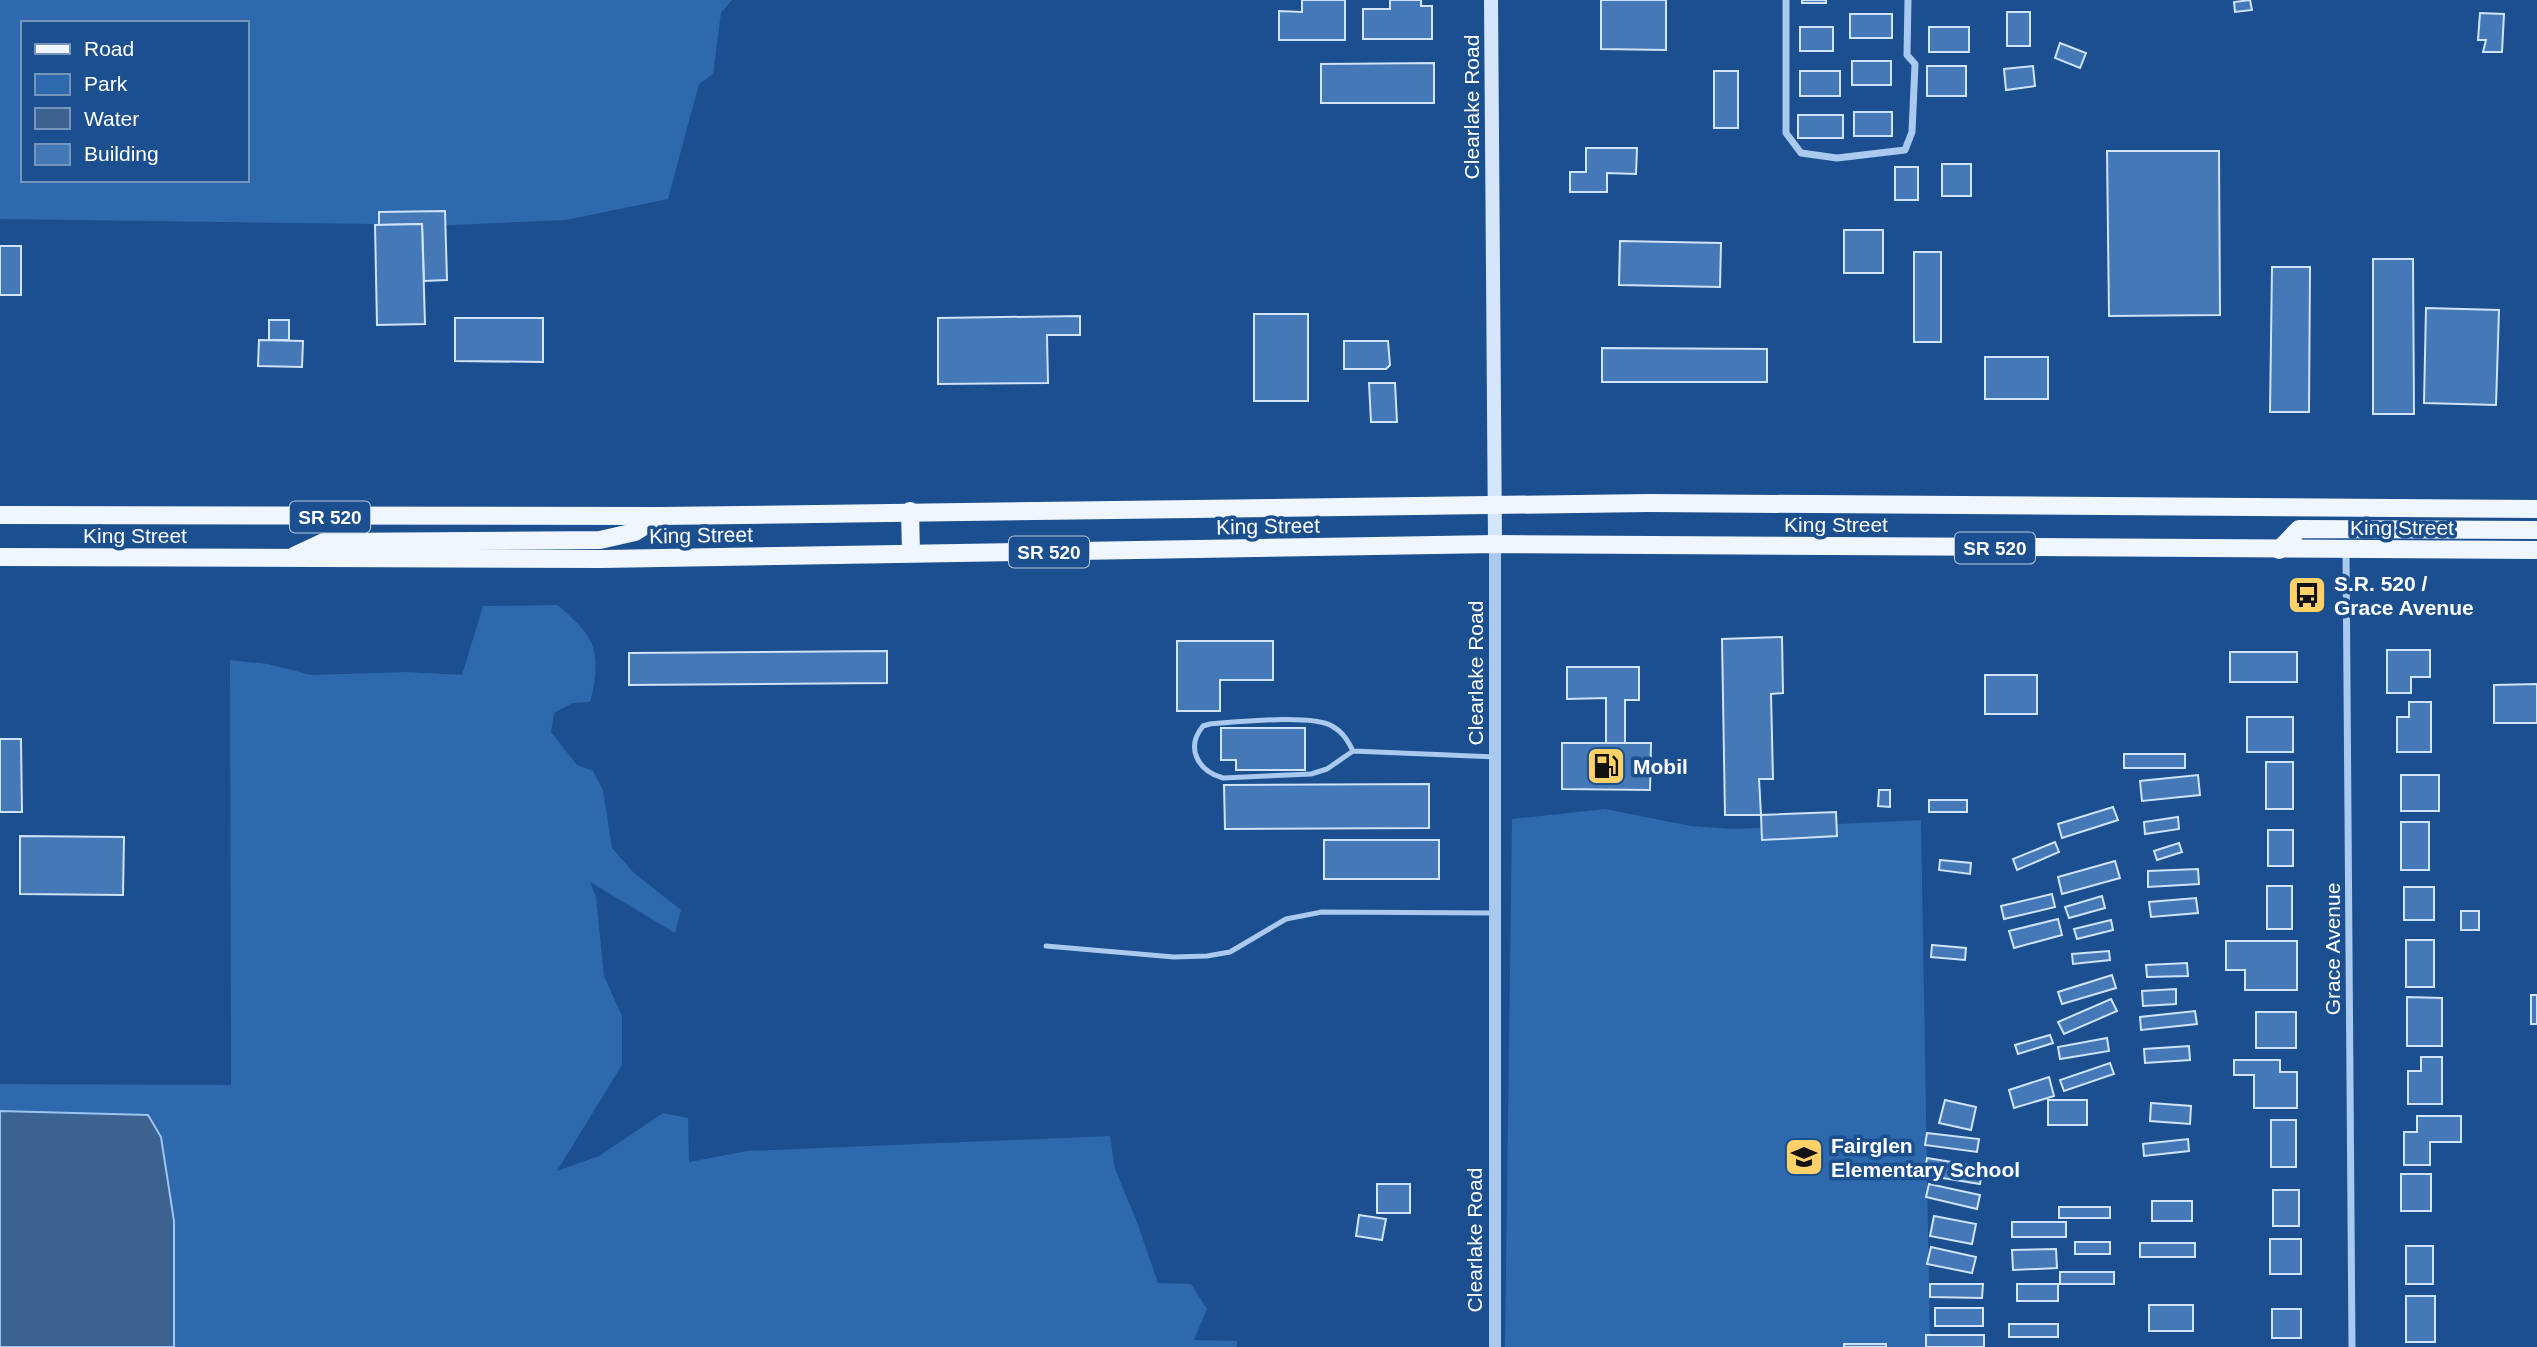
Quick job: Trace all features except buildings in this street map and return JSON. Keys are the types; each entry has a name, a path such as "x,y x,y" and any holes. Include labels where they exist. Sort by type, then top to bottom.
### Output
{"main road":[{"name":"Clearlake Road","path":"1492,0 1495,544"},
{"name":"King Street","path":"0,515 660,516 1494,504 2537,509"},
{"path":"910,511 911,554"},
{"path":"289,559 324,542 600,540 635,532 660,516"},
{"path":"2279,550 2299,530 2537,530"},
{"name":"King Street","path":"0,557 614,559 1495,544 2537,550"}],"street":[{"path":"1786,0 1786,133 1801,153 1837,158 1905,150 1912,132 1915,64 1907,55 1908,0"},
{"name":"Clearlake Road","path":"1495,544 1495,1347"},
{"name":"Grace Avenue","path":"2346,550 2352,1347"}],"lane":[{"path":"1353,751 1346,737 1333,726 1315,721 1210,724 1203,726 1195,739 1200,766 1210,774 1223,778 1311,774 1327,769 1353,751 1496,757"},
{"path":"1046,946 1174,957 1208,956 1230,952 1279,923 1322,912 1495,913"}],"green space":[{"path":"0,0 732,0 721,13 713,74 699,84 668,199 566,220 451,225 0,219"},
{"path":"558,605 588,637 595,656 595,672 590,702 573,703 554,713 551,732 577,765 593,771 603,790 612,848 634,873 681,910 675,933 590,882 596,897 604,976 622,1016 622,1065 557,1171 599,1156 663,1113 688,1118 689,1162 747,1151 1110,1136 1115,1169 1158,1283 1191,1284 1207,1309 1194,1340 1237,1341 1237,1347 174,1347 174,1221 148,1115 0,1111 0,1084 231,1085 230,660 268,664 311,675 407,672 462,675 483,606"},
{"path":"1605,809 1691,826 1734,829 1921,820 1930,1347 1505,1347 1512,819"}],"water":[{"path":"0,1111 148,1115 161,1137 174,1221 174,1347 0,1347"}],"place":[{"name":"S.R. 520 / Grace Avenue","path":"2307,595"},
{"name":"Mobil","path":"1606,766"},
{"name":"Fairglen Elementary School","path":"1804,1157"}]}
